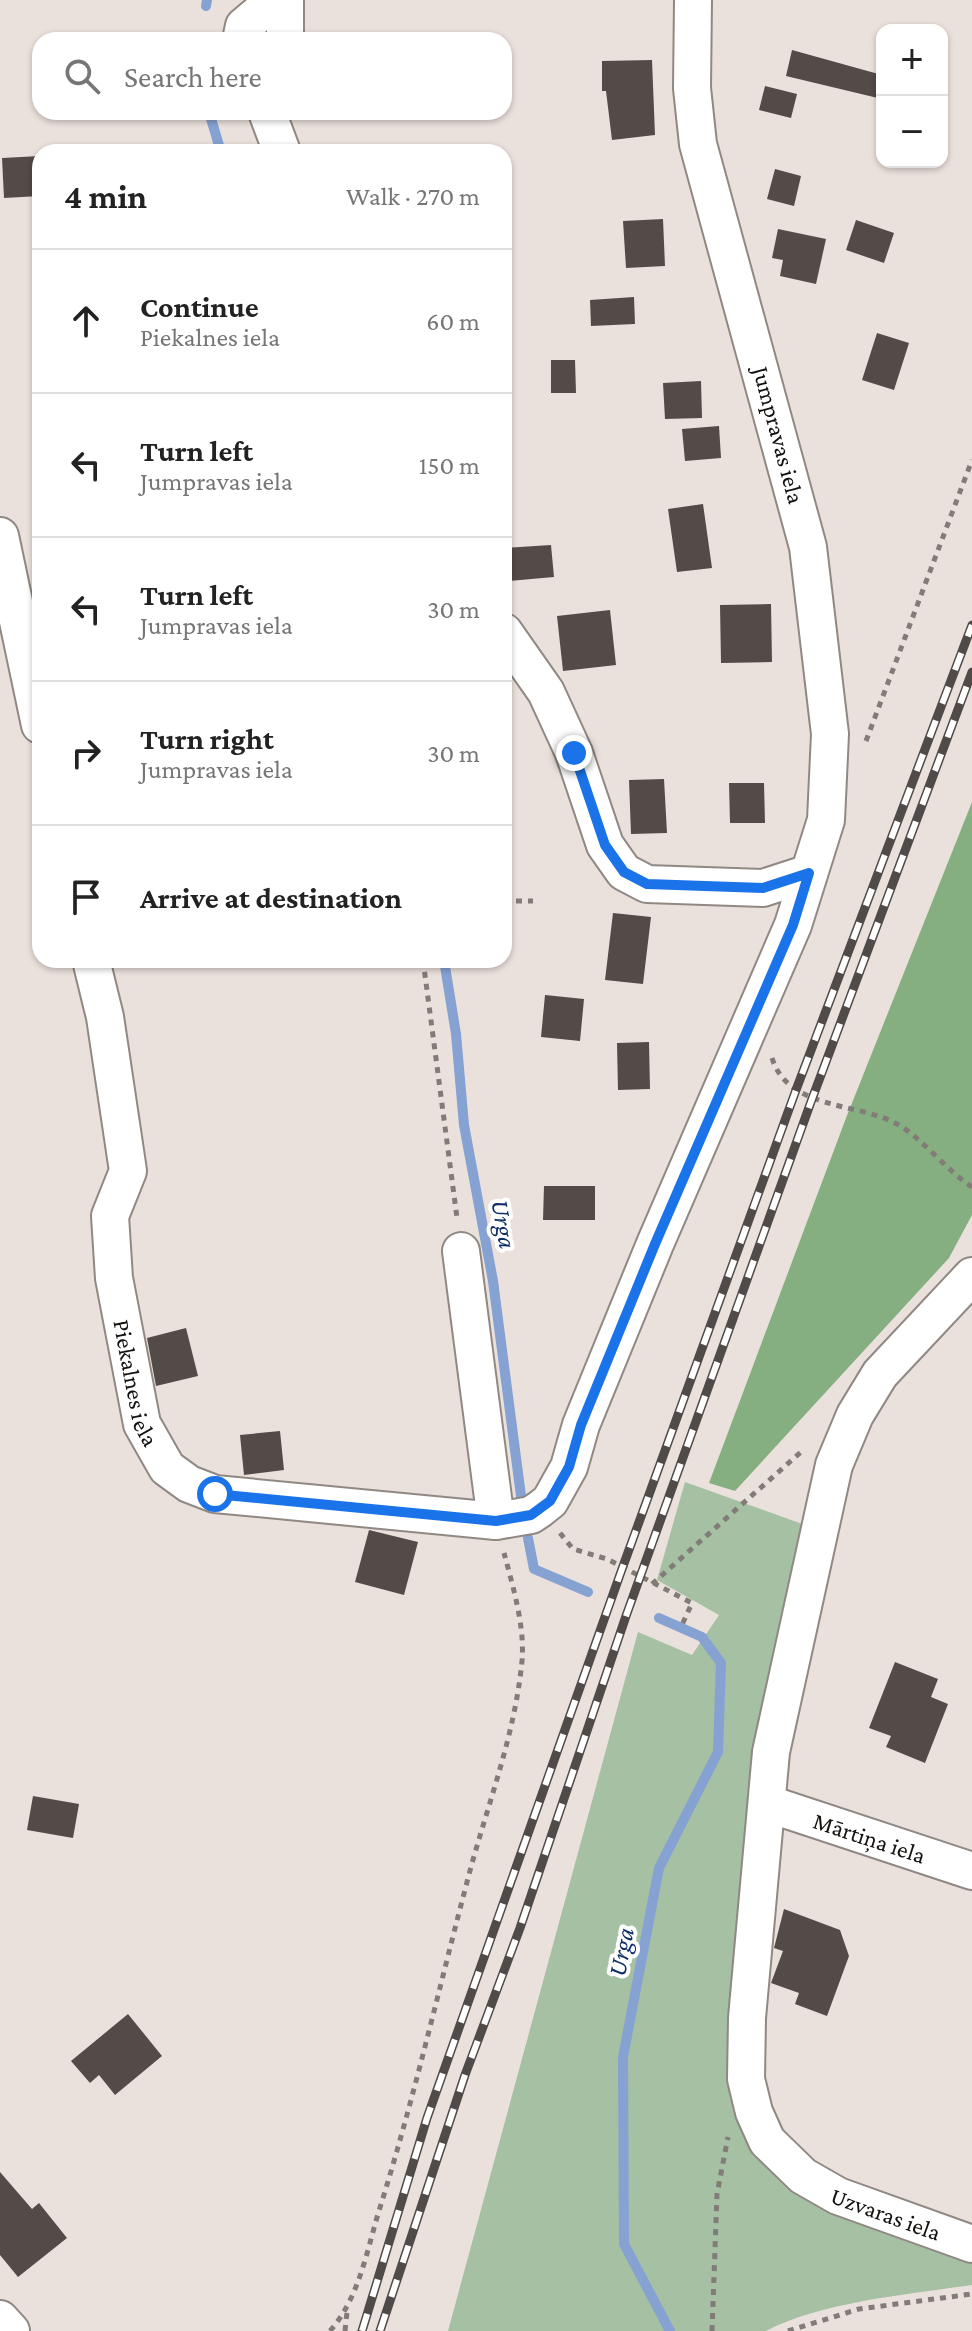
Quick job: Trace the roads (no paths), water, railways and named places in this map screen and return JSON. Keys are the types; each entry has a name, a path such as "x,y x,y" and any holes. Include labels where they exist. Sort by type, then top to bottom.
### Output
{"street":[{"path":"243,32 244,26 275,0"},
{"path":"285,0 285,32"},
{"name":"Jumpravas iela","path":"496,1521 531,1515 550,1501 569,1467 586,1411 793,925 826,820 830,734 812,577 776,421 698,144 692,88 693,0"},
{"path":"270,120 281,144"},
{"path":"283,120 284,144"},
{"path":"0,536 32,687"},
{"path":"512,643 546,692 574,753 605,845 624,872 647,884 763,888 809,873"},
{"name":"Piekalnes iela","path":"93,968 105,1017 128,1171 110,1216 114,1278 142,1424 167,1468 189,1484 215,1494 496,1521"},
{"path":"461,1251 496,1521"},
{"name":"Uzvaras iela","path":"972,1276 880,1374 855,1415 834,1465 771,1752 769,1804 747,2018 746,2079 754,2112 767,2141 803,2176 838,2196 972,2244"},
{"name":"Mārtiņa iela","path":"769,1804 972,1871"},
{"path":"0,2319 11,2331"}],"waterway":[{"name":"Urga","path":"206,6 207,0"},
{"name":"Urga","path":"211,120 219,144"},
{"name":"Urga","path":"445,968 456,1034 464,1125 493,1281 521,1496"},
{"name":"Urga","path":"528,1538 534,1569 588,1592"},
{"name":"Urga","path":"659,1618 702,1637 721,1663 718,1752 659,1868 623,2057 624,2244 670,2331"}],"railway":[{"path":"362,2331 427,2118 622,1569 796,1090 972,625"},
{"path":"380,2331 465,2075 520,1928 626,1616 812,1099 972,672"}]}
